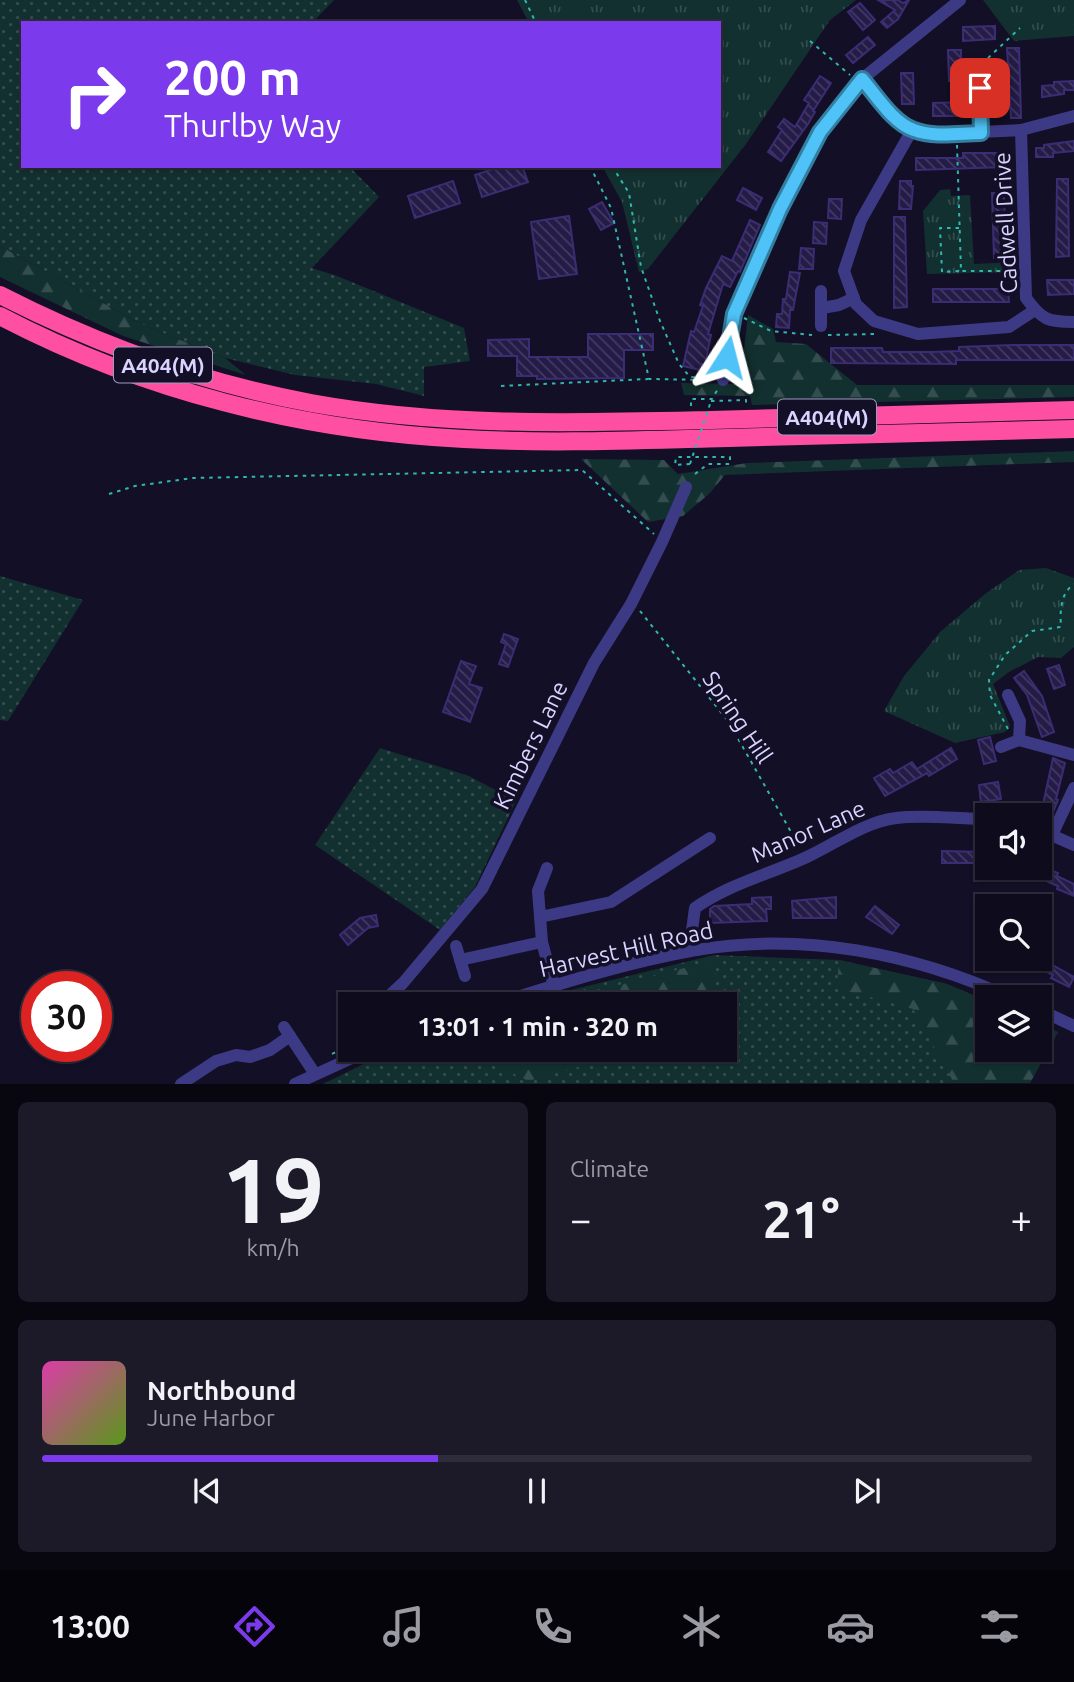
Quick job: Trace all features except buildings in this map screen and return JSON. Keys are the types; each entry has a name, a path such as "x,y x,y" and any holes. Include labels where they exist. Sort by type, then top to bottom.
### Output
{"highway":[{"name":"A404(M)","path":"0,295 97,341 175,369 281,397 389,415 471,421 580,423 1074,410"},
{"name":"A404(M)","path":"0,316 91,358 188,393 270,414 380,432 465,439 577,441 1074,431"}],"street":[{"path":"723,379 734,314 780,209 820,132 860,81 960,0"},
{"path":"979,66 981,133"},
{"path":"860,81 896,118 912,130 936,134 1021,130 1074,117"},
{"path":"912,130 860,220 844,271 856,304 874,321 918,334 1009,327 1035,310"},
{"name":"Cadwell Drive","path":"1021,130 1027,298 1035,310 1049,322 1074,322"},
{"path":"821,291 821,326"},
{"path":"822,307 839,305 854,299"},
{"name":"Kimbers Lane","path":"394,992 482,889 594,663 631,604 686,487"},
{"path":"1008,695 1020,722 1019,740"},
{"path":"1001,747 1019,740 1074,755"},
{"path":"1052,823 1074,788"},
{"name":"Manor Lane","path":"696,950 692,930 695,908 707,899 806,857 878,822 897,818 975,819"},
{"path":"1052,835 1074,845"},
{"path":"540,918 611,902 710,838"},
{"path":"547,868 538,891 542,942 554,986"},
{"path":"460,960 542,942"},
{"name":"Harvest Hill Road","path":"535,992 626,966 696,950 766,945 825,946 870,952 952,973 980,985"},
{"path":"456,946 465,976"},
{"path":"1052,1016 1074,1026"},
{"path":"181,1083 216,1061 236,1055 250,1057 270,1050 287,1032 315,1073"},
{"path":"295,1083 341,1062"}],"path":[{"path":"525,0 535,21"},
{"path":"979,66 1020,28"},
{"path":"810,41 860,81"},
{"path":"957,134 961,271"},
{"path":"591,168 611,208 649,379"},
{"path":"613,168 629,194 641,267 679,364 690,377 723,379"},
{"path":"960,228 940,228 942,272 1024,271"},
{"path":"501,386 649,379 723,379"},
{"path":"691,407 691,399 712,399 723,379"},
{"path":"686,487 692,473 708,464 730,464 730,457 716,457 703,457 689,457 676,457 676,465 690,464 694,452 698,439 711,401 746,400 746,407"},
{"path":"705,407 719,407"},
{"path":"109,494 135,486 193,478 582,470 662,541"},
{"path":"1019,740 1005,726 996,709 990,695 989,680 1005,655 1032,631 1061,627 1061,604 1067,589 1074,584"},
{"name":"Spring Hill","path":"631,604 646,616 728,722 806,857"}],"green space":[{"path":"0,0 334,0 314,21 21,21 21,168 351,168 379,197 312,268 464,328 470,361 424,367 424,396 376,384 295,375 225,358 141,324 0,246"},
{"path":"517,0 856,0 830,20 746,144 648,269 639,272 622,202 603,168 721,168 721,21 528,21"},
{"path":"983,0 1074,0 1074,36 1014,41"},
{"path":"950,189 951,196 970,195 974,264 1017,262 1017,272 927,274 923,211 940,190"},
{"path":"0,246 141,324 225,358 246,375 123,336 0,277"},
{"path":"748,315 773,329 776,342 806,344 857,385 1074,385 1074,397 752,405 750,396 684,395 681,383 740,384"},
{"path":"1074,451 1074,462 725,475 709,494 683,516 648,522 581,459 664,460 678,474 747,463"},
{"path":"1046,568 1074,578 1074,647 1061,658 1038,657 993,684 1010,726 1005,732 955,743 884,711 904,676 940,632 985,594 1019,570"},
{"path":"0,576 83,600 8,721 0,720"},
{"path":"380,748 469,776 516,801 475,887 440,930 315,845"},
{"path":"714,955 839,960 947,984 975,996 975,1062 1042,1062 1030,1083 323,1084 368,1062 737,1062 737,992 563,992"},
{"path":"715,960 716,988 710,992 593,992"},
{"path":"839,960 947,984 975,996 975,1062 1042,1062 1030,1083 954,1083 913,1009 837,988"},
{"path":"1052,1029 1058,1032 1052,1043"},
{"path":"1052,1029 1058,1032 1052,1043"},
{"path":"491,1062 597,1062 528,1081"}],"route":[{"path":"727,357 734,314 780,209 820,132 862,79 896,118 912,130 936,134 981,133 980,88"}]}
